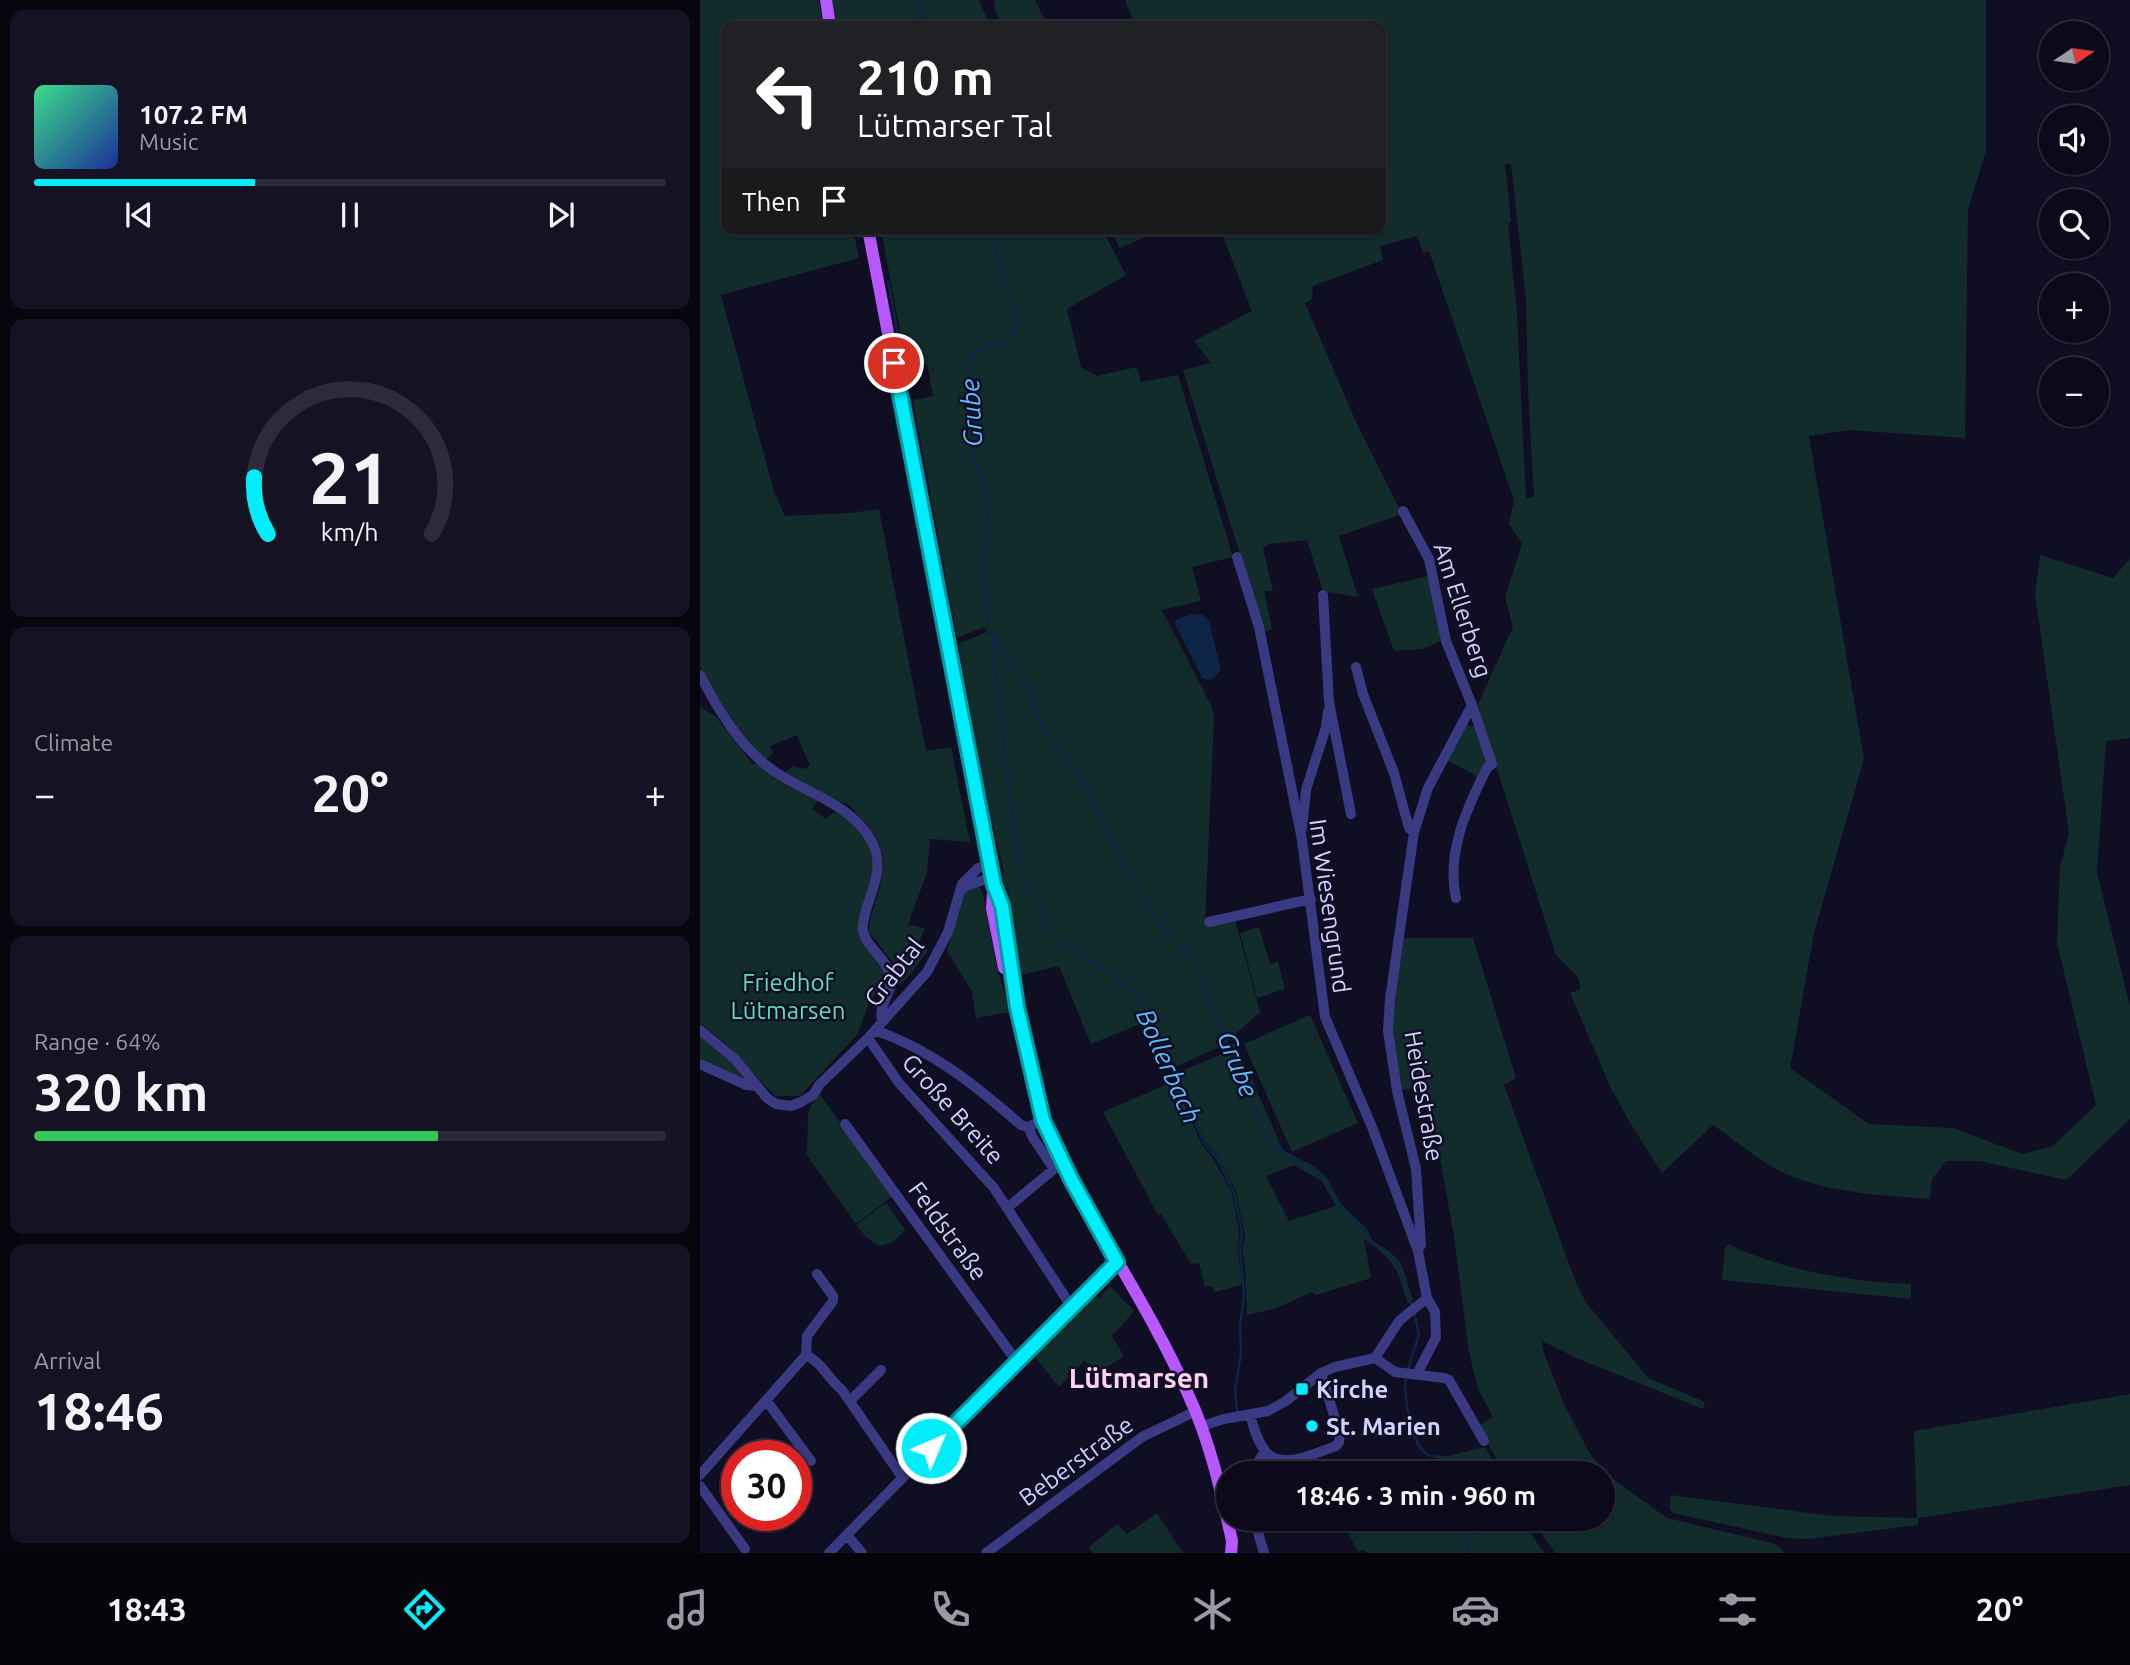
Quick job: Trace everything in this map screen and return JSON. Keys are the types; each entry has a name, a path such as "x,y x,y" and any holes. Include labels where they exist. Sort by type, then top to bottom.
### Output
{"main road":[{"path":"826,0 829,21"},
{"path":"869,235 992,876 992,908 1004,970 1017,1007 1043,1120 1071,1179 1196,1411 1215,1466 1230,1533 1231,1553"}],"street":[{"name":"Am Ellerberg","path":"1403,511 1429,559 1446,641 1492,764 1487,768 1463,819 1452,878 1456,898"},
{"name":"Im Wiesengrund","path":"1237,557 1259,627 1301,840 1325,1017 1373,1127 1418,1251"},
{"path":"1324,595 1329,702 1351,814"},
{"path":"1356,667 1363,694 1394,773 1409,828 1414,832"},
{"path":"700,675 723,717 754,754 776,772 840,808 853,818 870,840 877,858 878,873 862,926 867,940 890,973 891,986 880,1012 882,1020"},
{"path":"1301,840 1306,790 1326,727 1329,702"},
{"name":"Heidestraße","path":"1410,1374 1436,1337 1435,1312 1422,1301 1416,1169 1397,1091 1388,1031 1392,986 1414,832 1428,788 1472,705"},
{"name":"Grabtal","path":"700,1064 746,1085 757,1086 776,1104 791,1106 813,1096 820,1084 871,1034 926,972 948,932 959,891 967,876 978,868 992,876"},
{"path":"1209,922 1311,900"},
{"path":"700,1030 735,1059 757,1086"},
{"path":"871,1034 932,1055 978,1088 1021,1125 1028,1127 1043,1120"},
{"name":"Große Breite","path":"871,1034 899,1083 967,1155 994,1188 1071,1306"},
{"name":"Feldstraße","path":"845,1124 1017,1362"},
{"name":"Große Breite","path":"1007,1208 1054,1169 1028,1127"},
{"path":"829,1553 1117,1262"},
{"path":"700,1475 806,1354 807,1336 833,1301 833,1296 817,1273"},
{"path":"1202,1426 1268,1411 1286,1401 1321,1373 1375,1358 1408,1312 1422,1301"},
{"path":"806,1354 820,1362 863,1418 865,1426 902,1477"},
{"path":"1375,1358 1389,1370 1449,1380 1484,1441"},
{"path":"850,1401 881,1370"},
{"path":"1250,1415 1265,1451 1278,1459 1294,1459 1336,1446 1340,1435 1321,1373"},
{"path":"766,1400 796,1440"},
{"name":"Beberstraße","path":"986,1553 1142,1437 1196,1411"},
{"path":"1258,1461 1265,1451"},
{"path":"700,1486 745,1549"},
{"path":"1258,1531 1264,1553"},
{"path":"847,1535 862,1553"}],"green space":[{"path":"700,0 819,0 822,21 721,21 721,235 854,235 859,258 721,295 774,492 785,516 879,509 926,751 951,747 970,842 930,839 927,872 908,925 925,928 918,945 928,950 912,973 899,985 894,964 869,932 882,878 882,853 879,843 847,803 834,802 784,773 794,766 803,769 810,766 797,735 770,746 773,754 766,759 730,716 700,667"},
{"path":"830,0 979,0 988,21 833,21"},
{"path":"995,0 1035,0 1046,21 1000,21 994,8"},
{"path":"1125,0 1986,0 1986,151 1968,209 1965,438 1850,430 1809,436 1864,759 1814,933 1790,1068 1869,1124 1953,1128 2022,1154 2053,1146 2096,1105 2057,943 2060,867 2069,833 2035,594 2040,555 2113,578 2130,559 2130,738 2106,741 2097,872 2130,1007 2130,1119 2066,1180 1979,1161 1946,1161 1932,1179 1930,1199 1832,1188 1794,1177 1760,1159 1713,1125 1662,1173 1610,1086 1570,993 1581,989 1578,977 1556,955 1479,712 1478,704 1513,627 1505,597 1522,544 1509,524 1514,500 1429,251 1423,253 1417,236 1380,246 1383,260 1313,286 1312,299 1305,303 1356,422 1402,514 1339,536 1358,597 1323,591 1307,540 1269,544 1263,548 1273,591 1264,591 1272,629 1264,632 1183,370 1211,363 1194,341 1252,311 1222,235 1386,235 1386,21 1133,21","holes":["1505,164 1511,164 1526,299 1534,497 1526,499 1517,315"]},
{"path":"882,235 1105,235 1126,275 1067,309 1081,367 1097,376 1137,367 1141,382 1178,375 1233,557 1192,567 1201,601 1162,610 1210,703 1214,716 1205,925 1235,920 1260,1012 1222,1046 1172,1068 1150,1020 1091,1044 1059,966 1020,975 1021,970 1017,970 1004,894 1009,893 1008,888 1003,889 1001,882 1004,871 990,815 958,644 987,632 984,627 957,638 913,400 933,396 927,364 907,368"},
{"path":"1113,235 1149,235 1120,248"},
{"path":"1429,576 1441,641 1422,649 1394,651 1372,589"},
{"name":"Friedhof Lütmarsen","path":"700,706 716,717 753,764 759,762 819,799 812,809 826,819 836,811 851,822 864,837 872,854 873,874 858,933 883,970 886,980 869,1003 857,1035 800,1096 775,1096 724,1042 700,1023"},
{"path":"1466,724 1476,727 1487,763 1480,778 1447,760"},
{"path":"978,885 983,893 997,968 1010,1012 976,1018 972,992 947,950 964,894"},
{"path":"1259,927 1270,964 1278,962 1285,989 1257,998 1240,933"},
{"path":"1403,938 1473,938 1516,1078 1504,1085 1585,1301 1648,1378 1705,1402 1703,1409 1581,1360 1542,1341 1563,1402 1596,1461 1498,1461 1478,1426 1493,1417 1478,1389 1469,1352 1454,1236 1427,1086 1401,1090 1392,1031"},
{"path":"1310,1015 1358,1123 1292,1152 1244,1044"},
{"path":"700,1034 718,1047 747,1079 743,1080 700,1061"},
{"path":"1235,1042 1283,1150 1315,1167 1327,1178 1341,1204 1367,1229 1373,1241 1401,1263 1413,1300 1408,1304 1394,1266 1364,1239 1371,1278 1316,1295 1312,1292 1274,1309 1247,1315 1242,1249 1245,1236 1236,1192 1218,1157 1204,1140 1177,1073 1220,1055","holes":["1294,1165 1322,1181 1336,1206 1289,1221 1266,1176"]},
{"path":"1176,1084 1201,1143 1232,1193 1239,1232 1242,1285 1214,1292 1212,1286 1205,1287 1199,1263 1191,1264 1161,1214 1158,1215 1103,1112 1163,1086"},
{"path":"818,1092 893,1196 856,1224 807,1155 808,1113"},
{"path":"886,1203 905,1230 891,1243 879,1246 866,1237 856,1225"},
{"path":"1728,1244 1794,1268 1865,1281 1911,1284 1911,1299 1722,1280 1725,1248"},
{"path":"1110,1286 1134,1311 1112,1336 1124,1356 1095,1375 1085,1360 1059,1387 1032,1353 1093,1292 1099,1298"},
{"path":"2130,1394 2130,1485 1918,1518 1918,1525 1808,1539 1787,1538 1673,1513 1670,1509 1671,1495 1832,1516 1917,1518 1914,1431"},
{"path":"1485,1447 1493,1461 1433,1461"},
{"path":"1615,1480 1667,1518 1772,1543 1784,1553 1555,1553 1540,1531 1615,1531"},
{"path":"1157,1513 1183,1553 1093,1553 1089,1547 1117,1524 1127,1534"},
{"path":"1529,1531 1544,1553 1367,1553 1364,1549 1358,1552 1348,1533"}],"water":[{"path":"1192,614 1203,615 1209,621 1221,670 1211,680 1203,679 1175,624 1176,620"}],"waterway":[{"name":"Grube","path":"919,0 919,21"},
{"name":"Grube","path":"989,624 982,575 983,548 990,527 982,475 973,461 977,431 968,363 975,351 1007,341 1015,328 1018,314 1001,276 993,235"},
{"path":"888,281 906,378"},
{"path":"910,398 929,503"},
{"path":"915,513 980,849"},
{"path":"932,517 953,636"},
{"name":"Grube","path":"991,631 1027,685 1036,713 1050,739 1075,769 1141,894 1161,926 1197,963 1212,1007 1269,1143 1326,1180 1339,1204 1365,1231 1371,1242 1398,1265 1412,1306"},
{"name":"Bollerbach","path":"995,639 993,649 1015,840 1024,882 1040,904 1047,931 1120,980 1142,1001 1175,1068 1203,1142 1217,1158 1234,1193 1242,1232 1240,1248 1244,1295 1240,1325 1241,1353 1235,1391 1237,1411"},
{"path":"956,645 968,710"},
{"path":"969,719 979,768"},
{"name":"Grube","path":"1408,1370 1419,1334 1414,1312"},
{"name":"Grube","path":"1406,1376 1409,1415 1419,1445 1428,1455 1450,1461"},
{"name":"Grube","path":"1466,1553 1473,1531"}],"place":[{"name":"Kirche","path":"1302,1389"},
{"name":"St. Marien","path":"1312,1426"}],"district":[{"name":"Lütmarsen","path":"1139,1377"}],"route":[{"path":"894,363 994,885 1002,906 1017,1007 1037,1101 1054,1147 1117,1262 931,1448"}]}
